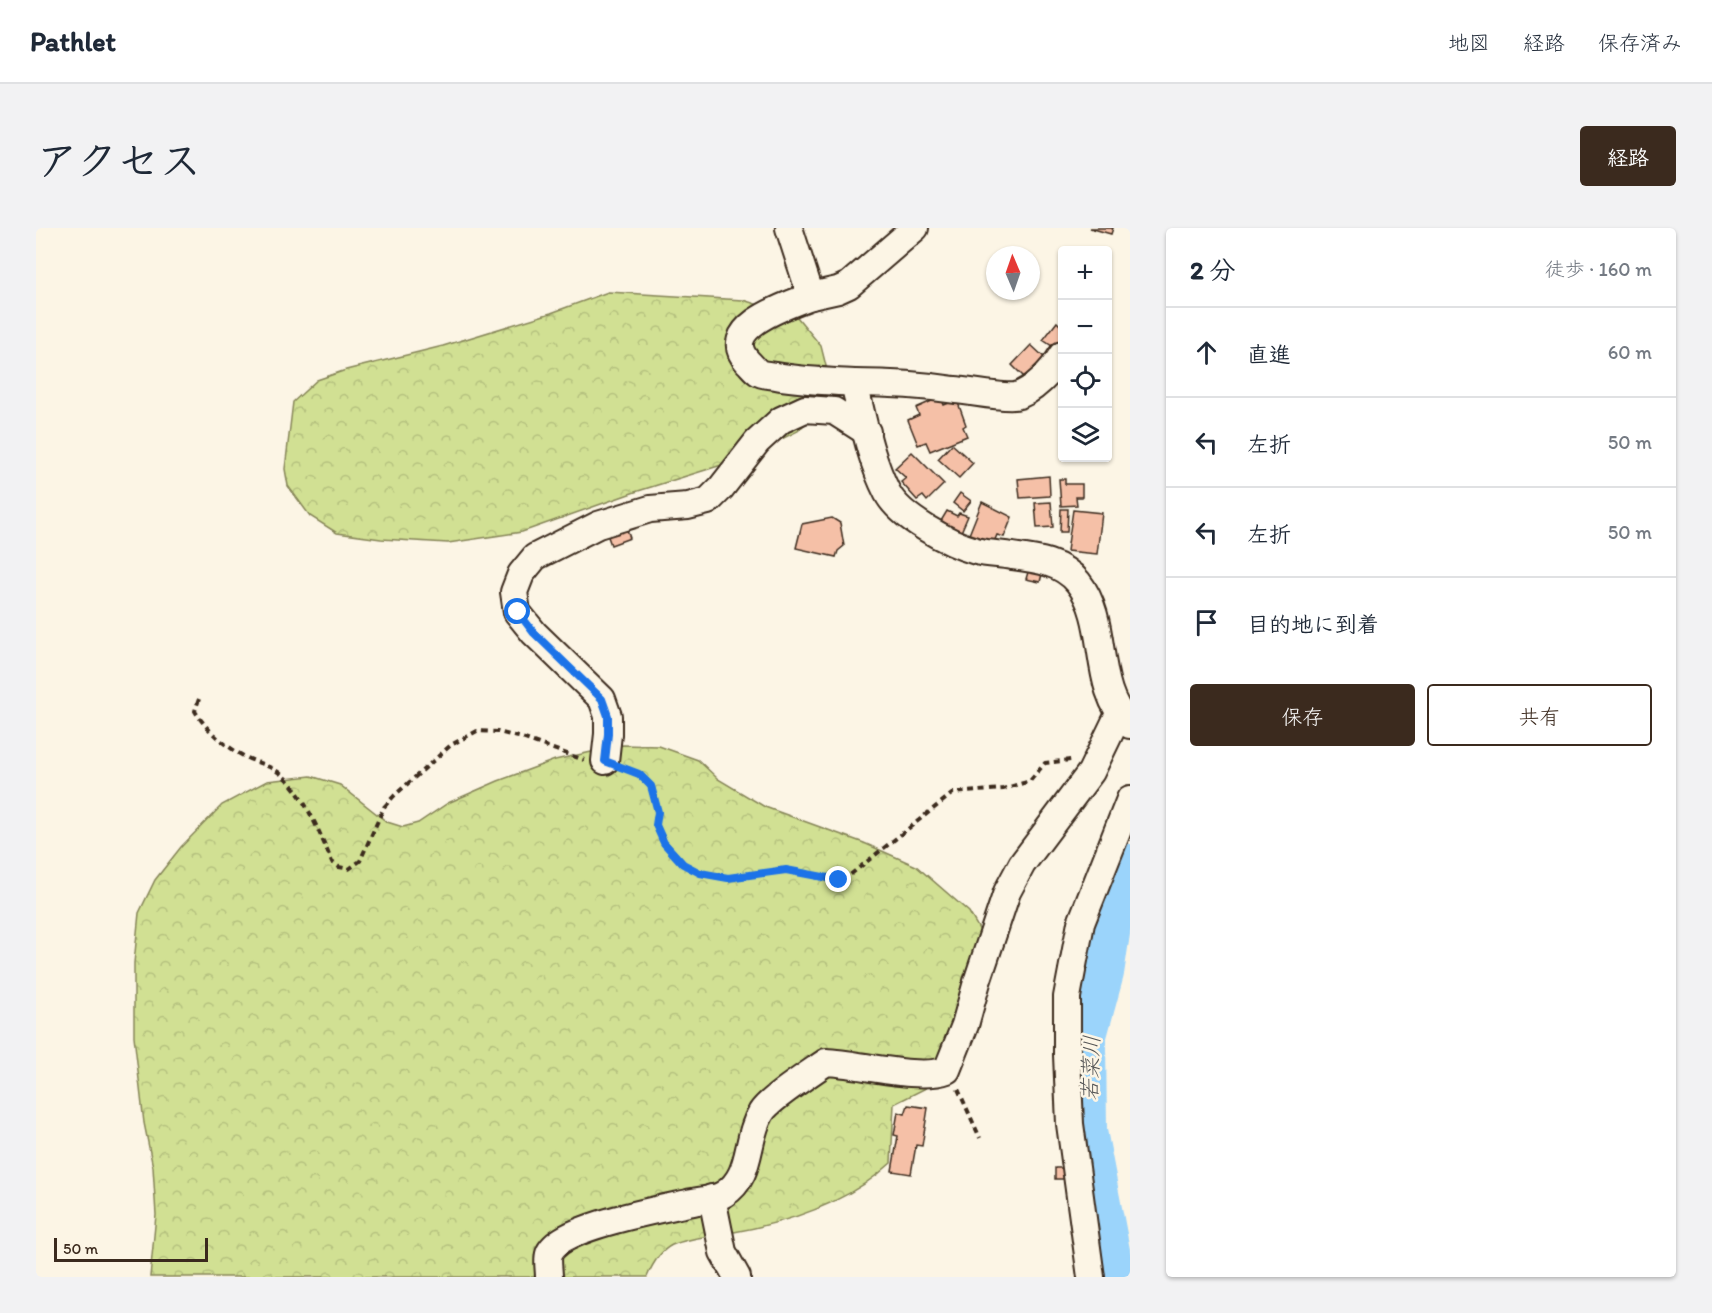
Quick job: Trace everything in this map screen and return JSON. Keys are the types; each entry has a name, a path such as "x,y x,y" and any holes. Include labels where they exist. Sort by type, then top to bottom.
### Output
{"street":[{"path":"789,228 811,296"},
{"path":"915,228 849,285 786,305 751,325 740,337 741,355 759,373 800,380 884,383 1013,397 1024,393 1054,369 1058,362"},
{"path":"549,1277 549,1255 556,1244 579,1232 630,1215 723,1195 736,1184 747,1165 754,1127 762,1110 826,1062 921,1073 940,1073 947,1070 965,1025 1007,892 1022,864 1091,772 1099,756 1124,720 1106,683 1094,613 1077,580 1065,570 1040,560 976,551 937,534 908,517 887,494 854,383"},
{"path":"605,761 608,716 602,699 534,633 518,612 514,592 521,574 528,565 535,557 598,525 650,509 688,506 708,501 757,442 781,420 805,409 834,411 867,432"},
{"path":"1091,1277 1070,1124 1067,997 1080,923 1130,799"},
{"path":"712,1198 723,1252 737,1277"}],"path":[{"path":"199,699 195,711 204,725 220,740 245,757 280,773 296,789 332,862 339,867 349,869 360,861 384,807 394,796 451,745 477,731 498,732 590,762 605,761 639,774 651,786 658,812 656,825 664,843 683,864 700,873 728,878 786,870 839,880 850,875 953,793 1003,789 1030,781 1045,763 1099,756"},
{"path":"947,1070 955,1082 980,1138"}],"green space":[{"path":"608,292 743,300 797,317 821,346 829,378 822,407 798,431 741,459 635,492 522,532 448,543 381,539 337,533 310,516 288,486 285,469 293,402 317,380 346,370 443,346 551,313"},
{"path":"623,745 659,746 698,760 718,779 765,807 864,843 916,866 969,912 983,936 988,981 979,1029 946,1078 894,1104 891,1163 857,1189 797,1216 755,1228 672,1245 657,1259 647,1277 150,1277 156,1215 153,1167 144,1123 134,1036 134,963 139,913 155,880 181,847 222,805 267,781 311,776 340,785 387,822 403,827 418,823 448,803 498,781 555,760"}],"building":[{"path":"1090,228 1113,228 1111,234"},
{"path":"1057,322 1058,344 1055,348 1043,340"},
{"path":"1031,345 1046,359 1026,379 1012,365"},
{"path":"941,397 944,405 957,400 966,425 963,427 967,436 930,451 926,442 918,445 908,420 919,415 916,408"},
{"path":"952,444 973,463 959,478 938,459"},
{"path":"912,452 944,484 927,501 923,496 917,500 901,482 906,478 895,468"},
{"path":"1049,476 1050,496 1020,498 1018,479"},
{"path":"1059,479 1065,479 1065,484 1082,484 1082,497 1076,497 1077,505 1061,506"},
{"path":"960,493 971,501 963,511 953,503"},
{"path":"982,502 1012,517 1004,537 997,535 994,542 989,540 986,545 968,537"},
{"path":"1051,502 1053,527 1037,528 1035,503"},
{"path":"1061,509 1068,509 1067,532 1060,532"},
{"path":"1073,510 1102,513 1097,554 1067,551"},
{"path":"947,511 957,516 959,513 968,516 961,532 941,521"},
{"path":"832,518 840,523 844,546 838,551 836,557 796,548 802,524"},
{"path":"625,524 630,538 611,545 606,531"},
{"path":"1028,572 1042,574 1040,582 1026,579"},
{"path":"908,1105 928,1108 922,1146 916,1145 911,1174 892,1171 898,1136 894,1135 898,1112 905,1114"},
{"path":"1055,1168 1069,1168 1069,1179 1055,1179"}],"waterway":[{"name":"若菜川","path":"1116,1277 1088,1131 1087,1039 1105,973 1118,887 1130,863"}],"route":[{"path":"518,612 534,633 602,699 608,716 605,761 639,774 651,786 658,812 656,825 664,843 683,864 700,873 728,878 786,870 839,880"}]}
